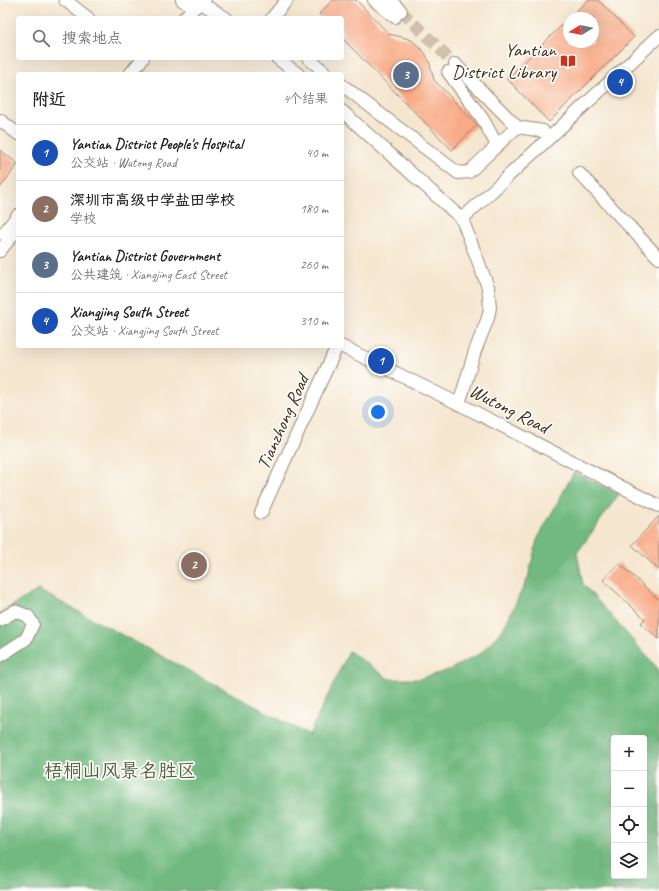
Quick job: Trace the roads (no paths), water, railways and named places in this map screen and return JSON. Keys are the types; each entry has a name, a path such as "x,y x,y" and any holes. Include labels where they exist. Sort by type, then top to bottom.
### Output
{"street":[{"path":"65,0 85,16"},
{"path":"274,16 287,0"},
{"path":"374,0 398,14 390,0"},
{"path":"177,16 193,2"},
{"path":"185,16 193,2"},
{"path":"193,2 222,16"},
{"path":"462,219 657,42"},
{"path":"132,72 141,60"},
{"path":"142,72 150,60"},
{"path":"280,60 295,72"},
{"path":"310,60 325,72"},
{"path":"497,146 452,68 517,127 543,131"},
{"path":"344,87 458,173 470,172 517,127"},
{"path":"344,113 462,219 488,287 490,307 488,318 475,351 459,404"},
{"path":"0,120 16,132"},
{"path":"579,173 659,258"},
{"path":"0,237 16,217"},
{"path":"0,251 16,231"},
{"name":"Wutong Road","path":"344,347 459,404 659,506"},
{"name":"Tianzhong Road","path":"261,513 336,348"},
{"path":"0,620 15,611 28,616 33,624 26,638 0,656"}],"tunnel":[{"path":"401,11 455,64"}],"place":[{"name":"Yantian District Library","path":"568,61"},
{"name":"Yantian District Government","path":"406,75"},
{"name":"Xiangjing South Street","path":"620,82"},
{"name":"Yantian District People's Hospital","path":"381,361"},
{"name":"深圳市高级中学盐田学校","path":"194,565"}],"park label":[{"name":"梧桐山风景名胜区","path":"120,771"}]}
